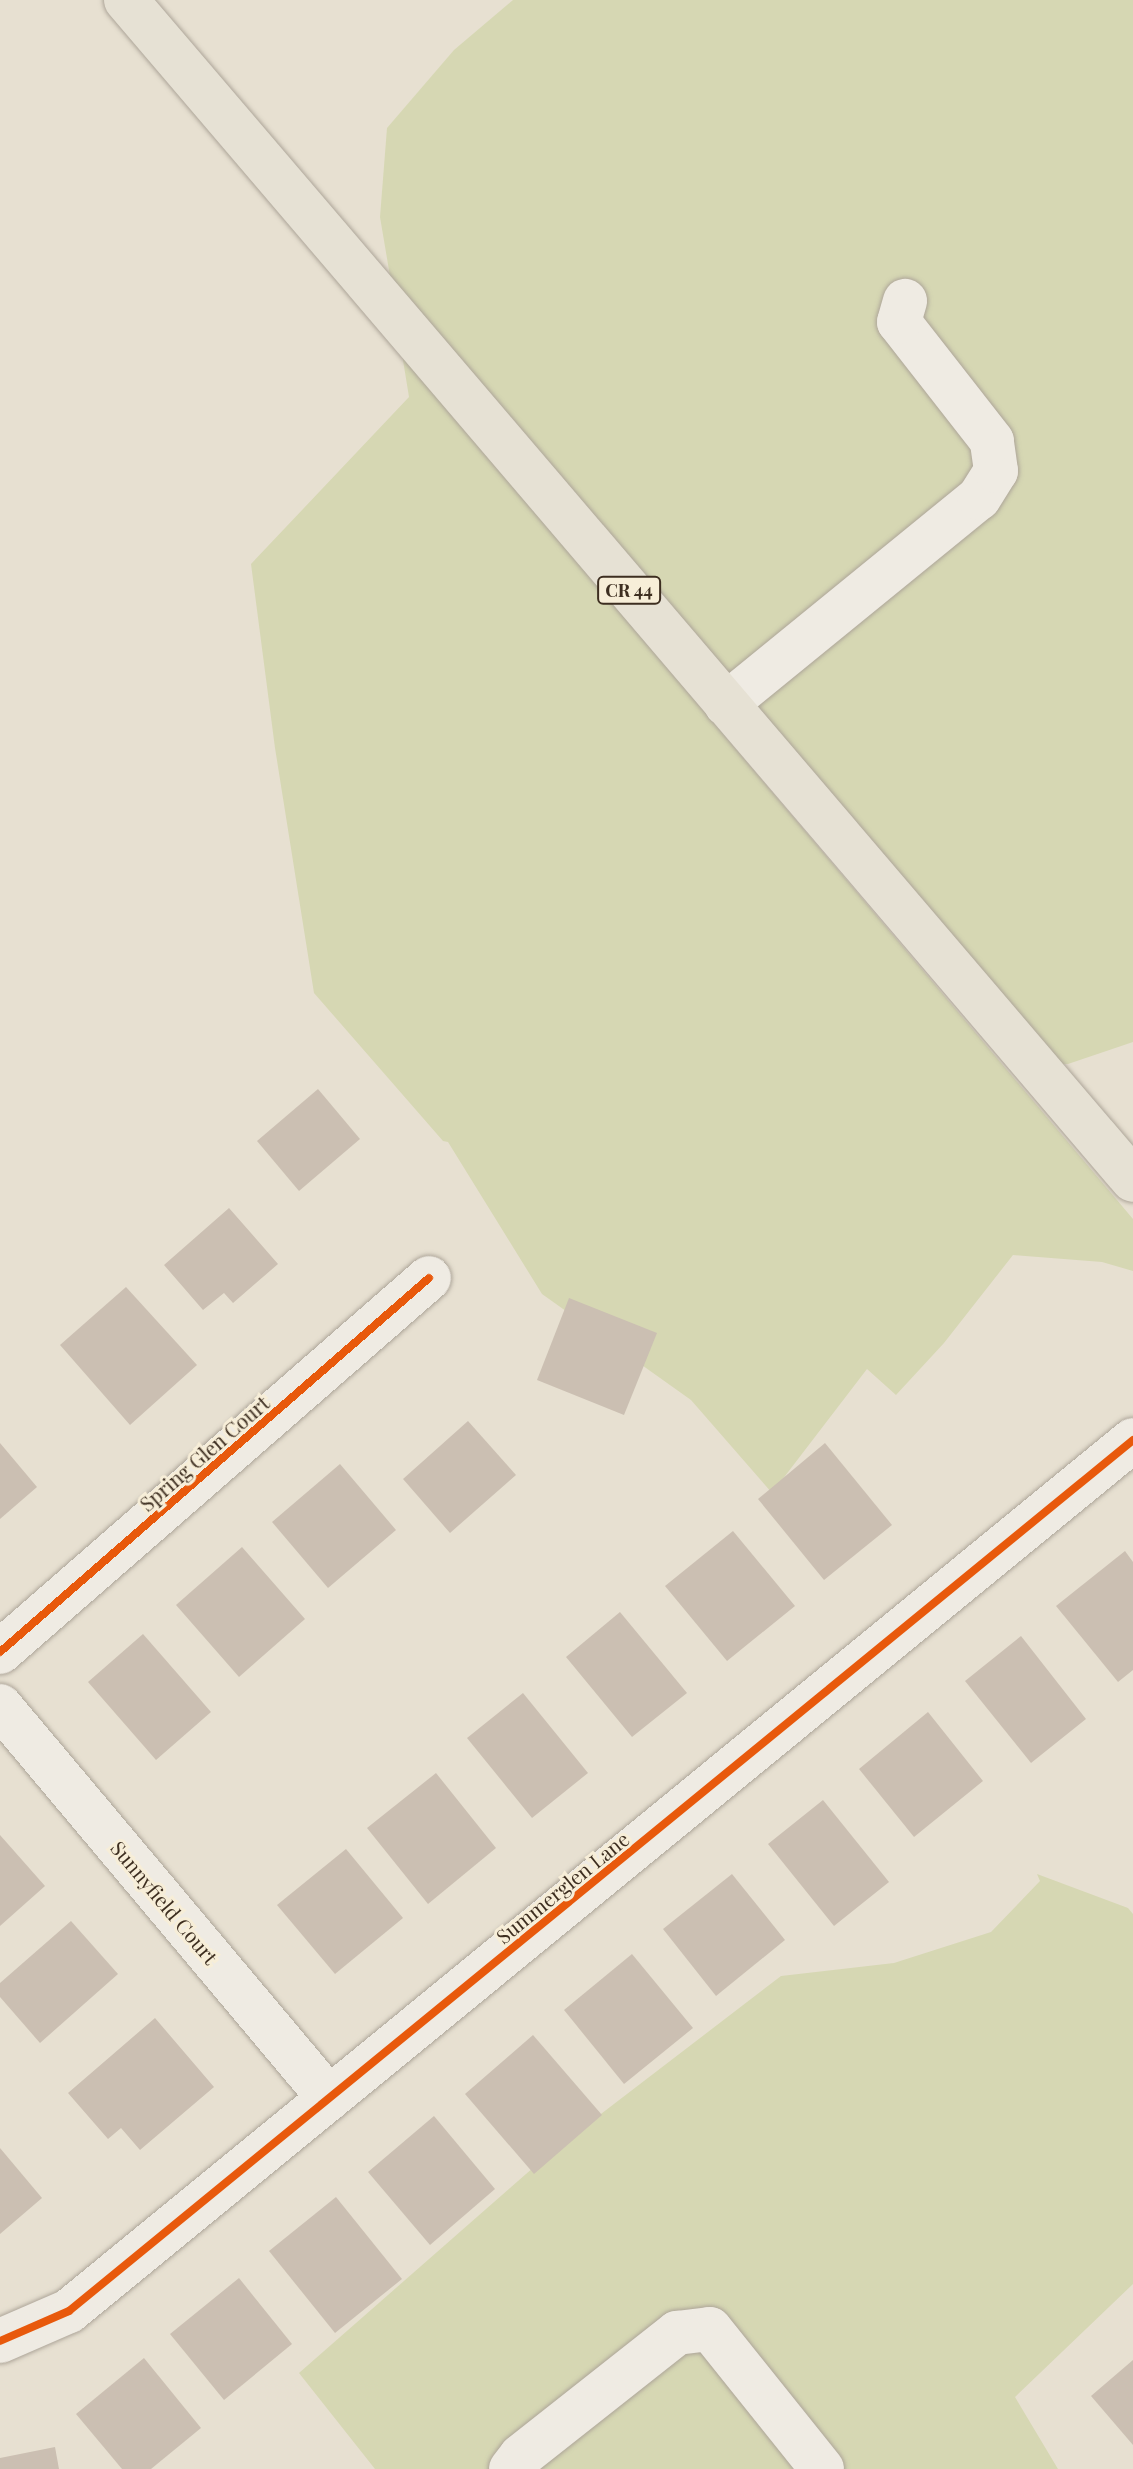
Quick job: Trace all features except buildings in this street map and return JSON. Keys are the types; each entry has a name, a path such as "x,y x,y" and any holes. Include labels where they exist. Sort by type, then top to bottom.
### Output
{"main road":[{"name":"CR 44","path":"126,0 1133,1180"}],"street":[{"path":"726,704 979,498 996,471 992,441 899,322 905,301"},
{"name":"Spring Glen Court","path":"0,1652 429,1278"},
{"name":"Summerglen Lane","path":"0,2341 69,2311 1133,1440"},
{"name":"Sunnyfield Court","path":"0,1706 329,2098"},
{"path":"511,2469 521,2456 677,2333 710,2329 822,2469"}],"green space":[{"path":"513,0 1133,0 1133,1042 1068,1064 1059,1064 391,282 380,217 387,128 454,50"},
{"path":"402,354 1133,1219 1133,1271 1102,1262 1013,1255 944,1343 896,1395 867,1369 772,1493 691,1400 542,1294 448,1142 443,1141 314,993 275,748 251,564 409,397"},
{"path":"1037,1874 1128,1908 1133,1914 1133,2284 1015,2397 1058,2469 375,2469 299,2373 550,2153 781,1976 894,1963 991,1932 1040,1881"}],"cycle path":[{"path":"0,1652 429,1278"},
{"path":"0,2341 69,2311 1133,1440"}]}
